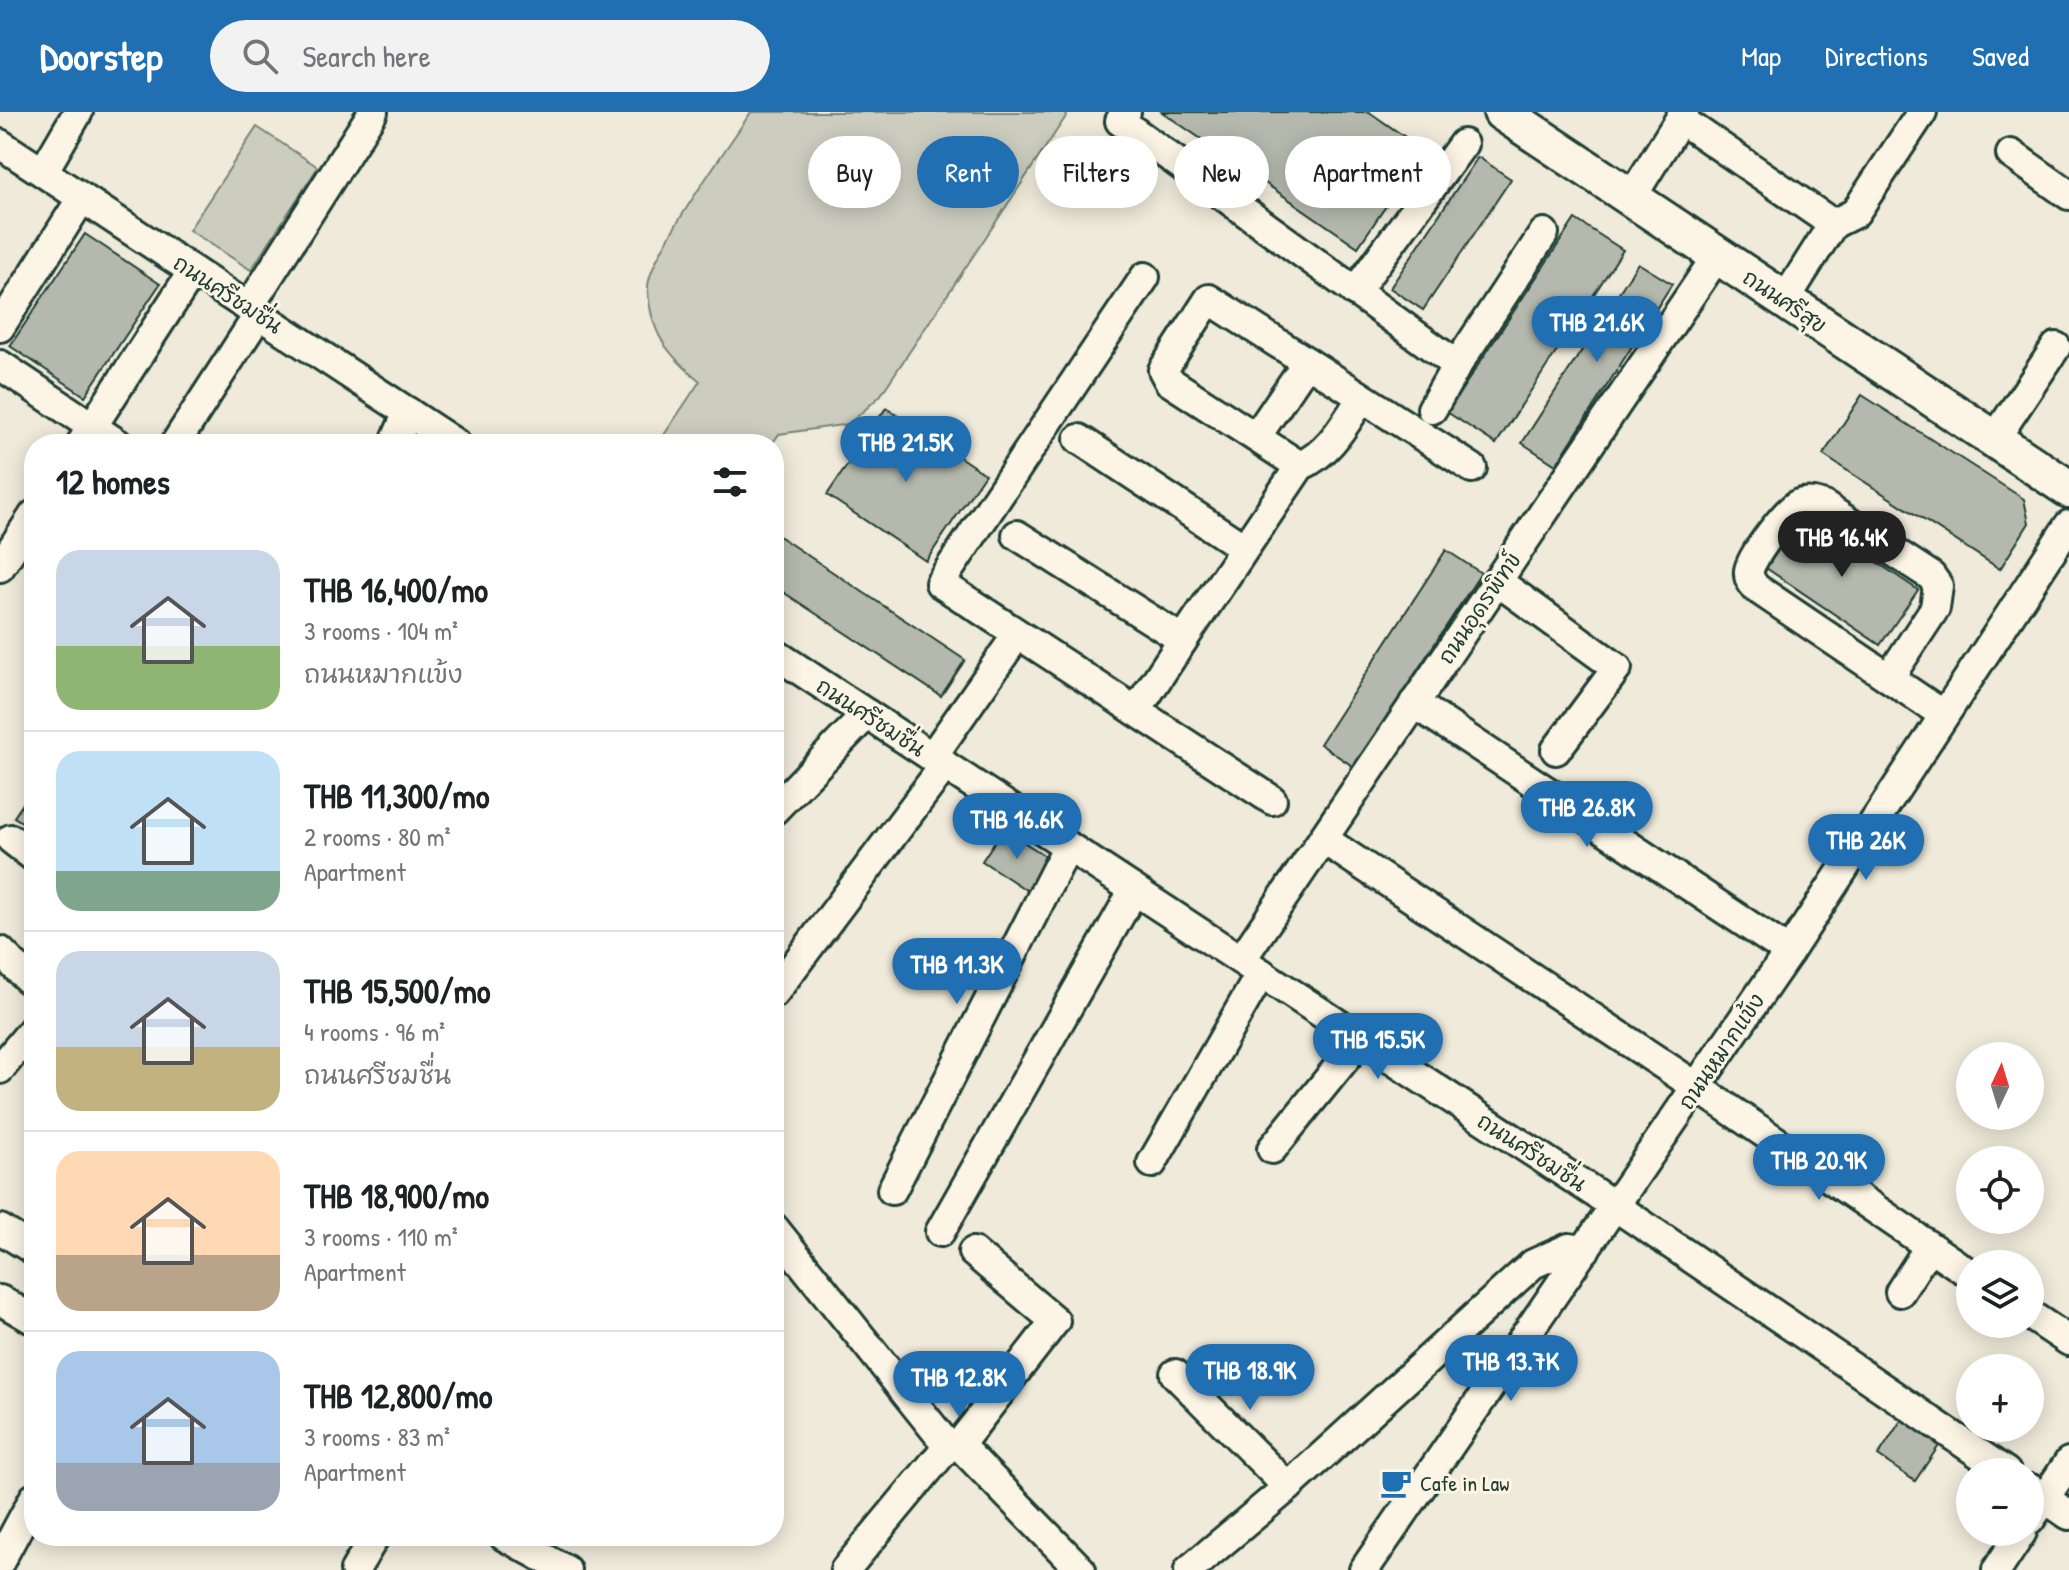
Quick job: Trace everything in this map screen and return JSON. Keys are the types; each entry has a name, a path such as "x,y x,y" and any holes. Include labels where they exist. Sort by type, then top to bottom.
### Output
{"main road":[{"name":"ถนนศรีสุข","path":"1502,112 2069,489"}],"street":[{"path":"43,172 78,112"},
{"path":"181,434 373,112"},
{"path":"1126,112 1120,121 1457,365"},
{"path":"1785,300 1833,224 1855,213 1922,112"},
{"path":"1631,198 1682,116 1833,224"},
{"name":"ถนนศรีชมชื่น","path":"0,144 441,434"},
{"path":"1355,292 1463,144"},
{"path":"2011,154 2069,195"},
{"path":"0,327 82,198"},
{"path":"1432,409 1457,365 1544,233"},
{"name":"ถนนอุดรพิทข์","path":"1152,1163 1251,967 1323,839 1717,256"},
{"path":"88,434 193,271"},
{"path":"1145,277 940,583 1272,800"},
{"path":"1300,466 1169,381 1163,370 1209,299 1472,468"},
{"path":"1994,440 2056,347"},
{"path":"1256,437 1307,362"},
{"path":"0,365 86,434"},
{"path":"1136,711 1300,466 1314,460 1329,446 1362,398"},
{"path":"398,434 408,412"},
{"path":"1079,439 1244,548"},
{"path":"1889,678 1935,608 1938,586 1931,576 1824,506 1811,502 1798,504 1788,512 1749,569 1750,579 1756,588 1889,678 1944,715"},
{"name":"ถนนหมากแข้ง","path":"1364,1570 1789,952 2069,525"},
{"path":"0,567 24,530"},
{"path":"1017,535 1183,640"},
{"path":"1497,581 1617,668 1556,750"},
{"path":"784,979 938,761 1017,635"},
{"name":"ถนนศรีชมชื่น","path":"784,660 1615,1206 1985,1458"},
{"path":"1414,703 1789,952"},
{"path":"784,800 867,714"},
{"path":"11,839 24,849"},
{"path":"1323,839 1697,1087 1956,1265"},
{"path":"892,1190 1068,846"},
{"path":"940,1232 1134,890"},
{"path":"0,951 24,975"},
{"path":"1272,1149 1361,1039"},
{"path":"0,1069 24,1040"},
{"path":"0,1229 24,1244"},
{"path":"784,1240 954,1445 1081,1570"},
{"path":"1900,1292 1929,1247"},
{"path":"1189,1570 1288,1487 1533,1264 1569,1248 1585,1250"},
{"path":"845,1570 954,1445 1055,1321 973,1252"},
{"path":"0,1300 24,1314"},
{"path":"2044,1324 2069,1341"},
{"path":"1175,1374 1288,1487"},
{"path":"2044,1491 2069,1462"},
{"path":"2044,1505 2069,1515"},
{"path":"0,1561 24,1517"},
{"path":"355,1570 369,1546"},
{"path":"522,1546 566,1570"},
{"path":"1997,1570 2013,1546"}],"shaded area":[{"path":"751,112 1069,112 1053,136 1035,136 1035,163 1019,187 1019,136 917,136 917,208 1005,208 880,396 849,424 779,434 665,434 700,381 662,341 649,304 651,273 675,227"},
{"path":"257,127 318,167 251,270 189,230"}],"building":[{"path":"1162,112 1369,112 1404,136 1285,136 1285,197 1269,186 1269,136 1197,136"},
{"path":"1478,157 1511,179 1423,310 1390,288 1444,208 1451,208 1451,197"},
{"path":"1301,208 1385,208 1358,247"},
{"path":"1575,219 1623,250 1496,444 1447,412"},
{"path":"85,234 160,284 85,396 10,346"},
{"path":"1638,263 1672,284 1556,465 1522,443"},
{"path":"1862,395 2024,499 2029,523 2000,569 1823,455"},
{"path":"886,408 985,474 926,561 827,495"},
{"path":"1804,513 1918,590 1880,645 1766,568"},
{"path":"784,540 965,660 941,696 784,593"},
{"path":"1446,550 1481,573 1354,767 1320,744"},
{"path":"24,802 24,824 14,817"},
{"path":"1003,829 1052,860 1031,893 982,861"},
{"path":"1902,1419 1940,1444 1915,1481 1878,1456"}],"place":[{"name":"Cafe in Law","path":"1396,1483"}]}
